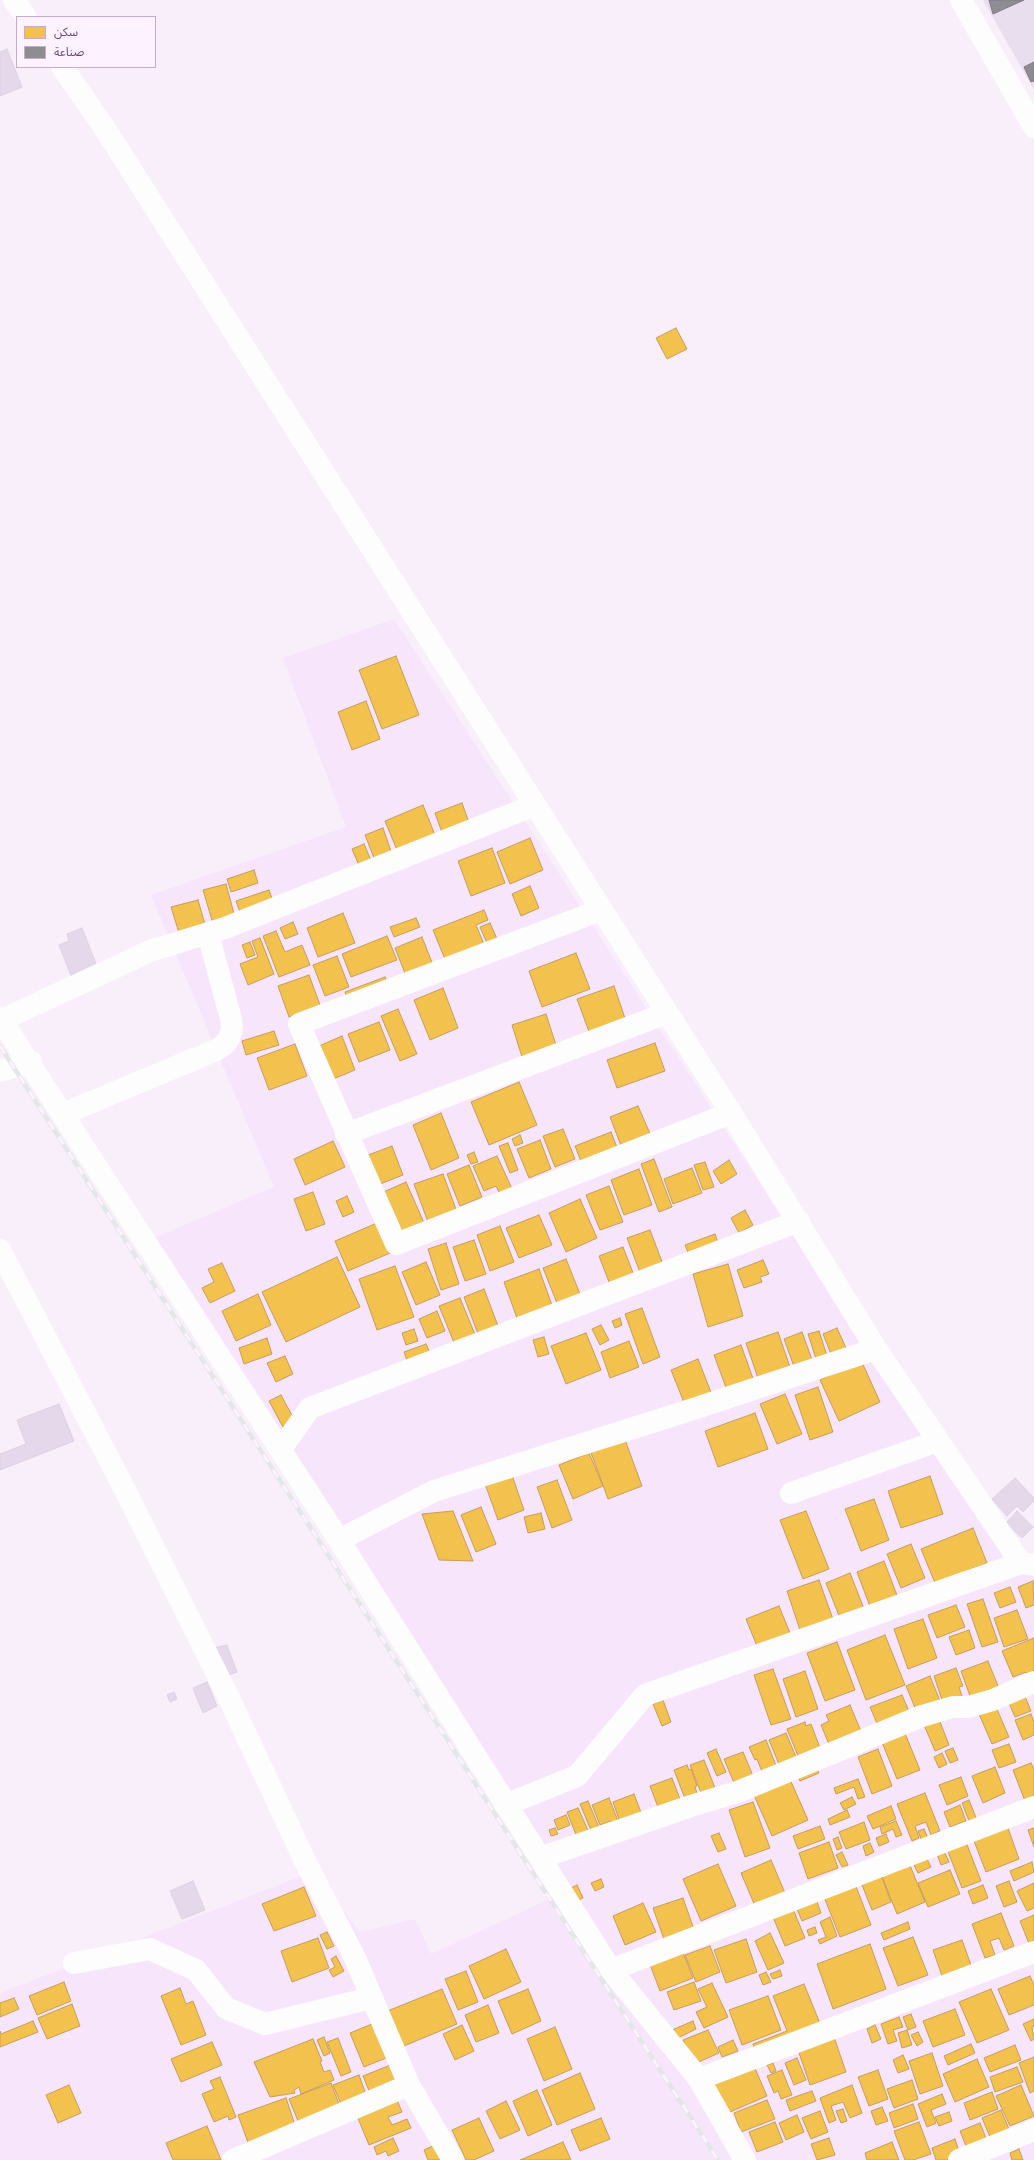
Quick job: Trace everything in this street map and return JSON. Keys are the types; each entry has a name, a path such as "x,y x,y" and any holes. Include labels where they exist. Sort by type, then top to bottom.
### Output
{"street":[{"path":"14,0 25,16"},
{"path":"961,0 1034,127"},
{"path":"63,68 102,124 731,1113 799,1221 876,1349 938,1440 1027,1564 645,1695 577,1776 505,1805"},
{"path":"535,805 208,934 150,951 1,1019 31,1062 63,1114 281,1449 505,1805 611,1970 699,2079 745,2160"},
{"path":"601,910 299,1024 346,1134 396,1244 731,1113"},
{"path":"63,1114 216,1050 224,1045 229,1038 232,1029 231,1019 208,934"},
{"path":"346,1134 667,1013"},
{"path":"0,1071 15,1069 31,1062"},
{"path":"281,1449 310,1408 799,1221"},
{"path":"0,1250 122,1484 226,1692 306,1862 355,1958 409,2084 452,2160"},
{"path":"339,1540 434,1491 684,1412 876,1349"},
{"path":"791,1493 938,1440"},
{"path":"540,1858 691,1806 740,1791 922,1716 947,1708 968,1707 993,1700 1034,1682"},
{"path":"611,1970 1034,1807"},
{"path":"74,1963 150,1949 196,1970 226,2008 265,2024 371,1998"},
{"path":"699,2079 1034,1952"},
{"path":"233,2160 409,2084"},
{"path":"959,2160 1034,2130"}],"shaded area":[{"path":"983,0 1034,0 1034,90"},
{"path":"394,619 958,1489 1034,1572 1034,2160 0,2160 0,1993 312,1872 360,1932 415,1919 431,1954 556,1896 154,1238 274,1187 151,895 346,827 283,658"}],"building: سكن":[{"path":"676,328 687,349 667,359 656,338"},
{"path":"396,656 419,715 382,729 359,670"},
{"path":"366,701 380,739 352,750 338,712"},
{"path":"462,803 471,828 444,838 435,813"},
{"path":"423,805 437,840 399,855 385,821"},
{"path":"383,828 393,857 376,863 365,835"},
{"path":"530,838 543,870 510,884 497,852"},
{"path":"364,844 373,865 361,870 352,849"},
{"path":"492,848 505,883 471,896 458,861"},
{"path":"254,870 258,883 231,892 227,879"},
{"path":"226,884 236,921 214,927 203,890"},
{"path":"530,886 539,908 521,916 512,894"},
{"path":"269,890 274,904 241,915 236,901"},
{"path":"198,900 206,928 180,936 171,907"},
{"path":"484,910 488,920 476,925 486,949 447,964 433,930"},
{"path":"343,913 355,943 318,957 307,928"},
{"path":"416,918 420,927 394,937 390,927"},
{"path":"293,922 298,934 285,939 280,928"},
{"path":"490,923 497,939 487,943 480,927"},
{"path":"276,931 285,952 302,945 310,965 279,977 263,936"},
{"path":"387,936 397,960 351,977 342,954"},
{"path":"422,937 433,965 406,976 395,948"},
{"path":"260,938 274,974 248,985 240,964 258,957 252,941"},
{"path":"250,942 255,955 247,958 242,945"},
{"path":"576,953 590,989 542,1007 529,971"},
{"path":"337,956 349,987 325,996 313,965"},
{"path":"309,975 320,1005 289,1017 278,986"},
{"path":"385,977 389,986 349,1001 345,992"},
{"path":"614,986 627,1024 591,1037 577,999"},
{"path":"443,988 458,1028 430,1040 414,1000"},
{"path":"398,1009 417,1054 400,1061 381,1016"},
{"path":"546,1014 556,1045 522,1057 512,1025"},
{"path":"379,1022 390,1050 359,1062 348,1034"},
{"path":"274,1031 279,1045 246,1055 242,1041"},
{"path":"342,1036 355,1070 326,1082 312,1049"},
{"path":"655,1043 665,1071 617,1088 607,1060"},
{"path":"295,1044 307,1076 269,1090 257,1058"},
{"path":"519,1082 537,1125 489,1145 471,1102"},
{"path":"638,1106 651,1136 622,1148 610,1117"},
{"path":"441,1113 459,1158 431,1170 413,1125"},
{"path":"563,1129 575,1159 555,1167 543,1136"},
{"path":"611,1132 618,1150 582,1164 575,1146"},
{"path":"520,1135 523,1143 515,1146 512,1139"},
{"path":"540,1140 551,1169 529,1178 517,1149"},
{"path":"333,1141 345,1167 305,1185 294,1159"},
{"path":"508,1143 518,1170 510,1173 499,1146"},
{"path":"392,1146 403,1175 375,1186 363,1157"},
{"path":"474,1152 478,1162 471,1164 467,1155"},
{"path":"497,1156 514,1193 502,1198 496,1186 484,1191 473,1166"},
{"path":"654,1159 672,1207 659,1212 641,1164"},
{"path":"729,1160 737,1174 721,1184 713,1171"},
{"path":"705,1162 714,1187 703,1190 694,1165"},
{"path":"469,1165 482,1197 460,1206 447,1174"},
{"path":"692,1168 702,1193 673,1204 664,1179"},
{"path":"639,1169 652,1205 624,1215 611,1180"},
{"path":"443,1174 457,1212 428,1222 414,1184"},
{"path":"406,1182 425,1225 398,1237 379,1194"},
{"path":"609,1186 623,1222 600,1230 586,1195"},
{"path":"313,1192 325,1224 306,1231 294,1199"},
{"path":"347,1196 354,1212 343,1217 336,1201"},
{"path":"580,1199 597,1238 566,1252 549,1213"},
{"path":"745,1210 753,1225 739,1233 731,1218"},
{"path":"539,1215 552,1245 519,1258 506,1228"},
{"path":"377,1223 390,1253 348,1271 335,1241"},
{"path":"500,1226 514,1262 490,1271 477,1235"},
{"path":"650,1230 664,1267 641,1275 627,1238"},
{"path":"715,1234 720,1248 691,1260 685,1245"},
{"path":"474,1240 486,1274 465,1281 453,1247"},
{"path":"446,1243 459,1284 441,1290 428,1249"},
{"path":"623,1247 635,1278 611,1287 599,1256"},
{"path":"337,1257 360,1307 286,1342 262,1292"},
{"path":"566,1259 582,1299 559,1308 543,1268"},
{"path":"763,1260 769,1274 760,1277 762,1282 744,1288 737,1270"},
{"path":"426,1262 440,1295 416,1305 402,1272"},
{"path":"222,1263 235,1291 210,1303 202,1288 214,1282 208,1269"},
{"path":"728,1264 743,1316 708,1327 693,1274"},
{"path":"395,1266 414,1317 377,1330 359,1279"},
{"path":"539,1269 553,1308 518,1321 504,1282"},
{"path":"484,1289 500,1331 480,1339 464,1297"},
{"path":"258,1294 271,1325 236,1341 222,1311"},
{"path":"460,1298 476,1337 455,1345 439,1306"},
{"path":"642,1308 660,1357 643,1364 625,1314"},
{"path":"437,1311 445,1331 427,1338 419,1319"},
{"path":"620,1318 622,1325 615,1328 612,1321"},
{"path":"601,1325 609,1340 600,1345 592,1329"},
{"path":"837,1328 846,1348 831,1354 823,1334"},
{"path":"414,1329 418,1341 406,1345 402,1333"},
{"path":"819,1331 829,1362 818,1365 808,1334"},
{"path":"778,1332 792,1373 760,1384 746,1343"},
{"path":"802,1332 814,1365 796,1372 784,1339"},
{"path":"586,1333 601,1370 566,1384 551,1346"},
{"path":"544,1337 549,1354 538,1357 533,1340"},
{"path":"267,1338 272,1354 244,1364 239,1348"},
{"path":"629,1341 639,1367 610,1378 601,1352"},
{"path":"426,1344 432,1357 409,1366 404,1352"},
{"path":"741,1345 755,1384 728,1393 714,1355"},
{"path":"285,1356 293,1374 276,1382 267,1363"},
{"path":"698,1359 714,1400 685,1405 671,1370"},
{"path":"861,1360 880,1402 839,1421 820,1380"},
{"path":"818,1387 833,1432 810,1440 795,1395"},
{"path":"785,1394 802,1434 777,1444 760,1404"},
{"path":"281,1395 295,1421 283,1427 269,1401"},
{"path":"755,1413 768,1449 718,1467 705,1431"},
{"path":"624,1437 642,1486 608,1499 590,1450"},
{"path":"589,1453 603,1486 573,1499 559,1465"},
{"path":"512,1475 524,1510 498,1520 485,1484"},
{"path":"930,1476 943,1514 901,1528 888,1491"},
{"path":"557,1480 572,1520 552,1528 537,1487"},
{"path":"874,1499 889,1540 861,1551 845,1509"},
{"path":"481,1507 496,1544 476,1552 461,1515"},
{"path":"453,1511 473,1561 439,1560 422,1514"},
{"path":"806,1511 829,1569 803,1579 780,1520"},
{"path":"541,1513 545,1529 528,1533 524,1517"},
{"path":"973,1528 987,1563 935,1583 921,1549"},
{"path":"911,1544 925,1578 901,1588 887,1554"},
{"path":"884,1561 898,1598 871,1609 857,1572"},
{"path":"850,1573 866,1614 842,1623 826,1583"},
{"path":"819,1580 834,1622 801,1633 787,1591"},
{"path":"1033,1581 1034,1605 1026,1608 1018,1587"},
{"path":"1010,1587 1016,1602 1000,1608 994,1593"},
{"path":"983,1599 998,1642 982,1647 967,1604"},
{"path":"956,1605 965,1627 937,1638 928,1615"},
{"path":"779,1606 792,1638 759,1651 746,1619"},
{"path":"1017,1610 1028,1639 1004,1647 994,1618"},
{"path":"923,1619 937,1658 908,1669 894,1629"},
{"path":"969,1630 975,1648 956,1655 949,1637"},
{"path":"885,1635 905,1685 866,1700 847,1650"},
{"path":"1034,1638 1034,1676 1029,1678 1026,1672 1013,1677 1002,1651"},
{"path":"837,1642 855,1690 825,1701 807,1653"},
{"path":"988,1661 1000,1691 970,1696 961,1671"},
{"path":"956,1668 963,1686 959,1687 963,1699 944,1706 934,1676"},
{"path":"773,1669 791,1719 771,1725 754,1675"},
{"path":"805,1671 818,1709 796,1717 783,1679"},
{"path":"930,1676 942,1706 918,1715 906,1686"},
{"path":"1024,1694 1031,1711 1015,1717 1008,1701"},
{"path":"902,1695 911,1716 879,1728 870,1707"},
{"path":"663,1700 671,1722 662,1726 653,1704"},
{"path":"850,1705 863,1736 831,1749 821,1725 829,1721 826,1715"},
{"path":"996,1707 1009,1737 992,1744 979,1714"},
{"path":"937,1714 949,1745 935,1751 922,1720"},
{"path":"1031,1714 1034,1722 1034,1735 1023,1740 1015,1720"},
{"path":"805,1722 806,1726 811,1724 820,1748 798,1756 787,1729"},
{"path":"902,1726 920,1770 897,1779 879,1735"},
{"path":"786,1733 798,1762 781,1769 769,1740"},
{"path":"766,1740 779,1773 765,1779 757,1759 755,1760 749,1747"},
{"path":"1009,1744 1016,1762 999,1768 992,1750"},
{"path":"953,1748 958,1760 950,1763 945,1751"},
{"path":"716,1749 726,1772 717,1776 707,1753"},
{"path":"878,1749 892,1786 872,1794 858,1757"},
{"path":"743,1752 753,1776 734,1783 724,1759"},
{"path":"942,1753 947,1764 939,1768 934,1757"},
{"path":"704,1760 717,1793 703,1798 690,1765"},
{"path":"813,1761 819,1773 800,1781 795,1768"},
{"path":"1031,1763 1034,1769 1034,1798 1025,1801 1013,1770"},
{"path":"687,1765 689,1770 691,1769 697,1786 695,1787 699,1799 687,1804 674,1770"},
{"path":"995,1767 1005,1793 983,1803 972,1776"},
{"path":"789,1777 808,1820 772,1836 753,1793"},
{"path":"961,1777 968,1796 947,1805 939,1785"},
{"path":"672,1778 683,1807 661,1815 650,1786"},
{"path":"858,1779 865,1797 858,1799 854,1787 836,1794 834,1788"},
{"path":"925,1793 940,1831 931,1835 926,1822 915,1826 919,1838 912,1841 897,1804"},
{"path":"634,1794 644,1820 622,1828 613,1802"},
{"path":"852,1797 856,1804 844,1810 840,1803"},
{"path":"609,1798 620,1826 613,1829 610,1821 600,1825 592,1805"},
{"path":"969,1800 977,1820 970,1823 962,1803"},
{"path":"588,1801 601,1832 593,1835 580,1804"},
{"path":"753,1802 770,1848 745,1857 729,1810"},
{"path":"960,1805 966,1821 950,1827 944,1812"},
{"path":"891,1806 896,1819 873,1829 867,1816"},
{"path":"578,1808 591,1837 579,1842 567,1812"},
{"path":"847,1810 850,1817 830,1825 828,1819"},
{"path":"566,1815 570,1825 558,1830 554,1820"},
{"path":"896,1821 902,1835 896,1837 893,1829 882,1834 880,1827"},
{"path":"864,1822 870,1840 846,1849 839,1832"},
{"path":"820,1826 825,1839 798,1849 793,1836"},
{"path":"555,1828 558,1834 551,1836 549,1830"},
{"path":"1008,1828 1019,1859 986,1872 974,1841"},
{"path":"1034,1828 1034,1847 1028,1830"},
{"path":"924,1829 929,1841 923,1844 918,1831"},
{"path":"719,1833 726,1849 718,1852 711,1836"},
{"path":"886,1834 889,1842 879,1846 876,1838"},
{"path":"838,1837 842,1848 837,1850 833,1839"},
{"path":"829,1842 838,1868 808,1879 799,1853"},
{"path":"966,1842 981,1881 962,1888 947,1849"},
{"path":"870,1843 874,1852 866,1856 863,1846"},
{"path":"944,1851 949,1862 941,1865 937,1854"},
{"path":"842,1852 848,1865 842,1867 836,1855"},
{"path":"926,1857 931,1867 918,1873 913,1863"},
{"path":"771,1860 785,1893 755,1906 741,1873"},
{"path":"1032,1862 1034,1872 1014,1881 1010,1871"},
{"path":"909,1863 925,1902 897,1914 881,1874"},
{"path":"718,1864 736,1906 701,1921 683,1879"},
{"path":"950,1870 960,1894 928,1907 918,1883"},
{"path":"880,1872 891,1902 872,1910 860,1880"},
{"path":"601,1879 604,1887 595,1891 591,1883"},
{"path":"1009,1881 1017,1902 1004,1907 996,1886"},
{"path":"1034,1883 1034,1908 1027,1911 1017,1891"},
{"path":"855,1884 871,1925 840,1937 824,1897"},
{"path":"577,1885 583,1898 574,1902 569,1889"},
{"path":"983,1885 988,1898 973,1904 968,1891"},
{"path":"304,1887 316,1916 274,1931 262,1904"},
{"path":"683,1898 696,1935 666,1945 653,1908"},
{"path":"816,1899 821,1913 802,1921 796,1907"},
{"path":"643,1903 656,1932 625,1945 613,1916"},
{"path":"793,1909 805,1938 785,1946 773,1917"},
{"path":"1001,1913 1014,1946 1004,1950 999,1938 990,1941 995,1955 985,1958 972,1924"},
{"path":"1034,1915 1034,1950 1032,1951 1020,1921"},
{"path":"830,1917 837,1936 820,1944 818,1940 826,1937 820,1922"},
{"path":"908,1922 910,1929 884,1940 881,1933"},
{"path":"815,1927 817,1933 809,1936 807,1930"},
{"path":"327,1932 334,1946 327,1949 320,1935"},
{"path":"770,1933 784,1963 768,1970 755,1941"},
{"path":"913,1937 928,1975 898,1986 883,1948"},
{"path":"318,1938 329,1968 292,1982 281,1951"},
{"path":"746,1939 757,1972 726,1983 714,1950"},
{"path":"962,1940 971,1965 942,1976 933,1950"},
{"path":"870,1944 886,1989 833,2009 817,1964"},
{"path":"710,1946 720,1972 696,1982 685,1955"},
{"path":"506,1949 521,1982 484,1999 469,1966"},
{"path":"682,1950 693,1978 660,1991 649,1962"},
{"path":"336,1956 344,1971 333,1977 329,1970 335,1967 331,1959"},
{"path":"780,1970 782,1976 773,1979 770,1974"},
{"path":"466,1971 478,2002 458,2010 445,1979"},
{"path":"766,1972 771,1982 763,1985 759,1975"},
{"path":"1030,1976 1034,1985 1034,2005 1009,2015 998,1989"},
{"path":"64,1982 71,2001 37,2015 29,1996"},
{"path":"694,1982 701,2001 674,2010 667,1992"},
{"path":"712,1983 728,2017 704,2028 696,2012 707,2007 698,1989"},
{"path":"804,1984 821,2026 755,2052 753,2044 787,2031 773,1996"},
{"path":"180,1988 186,2004 193,2001 206,2035 181,2045 161,1996"},
{"path":"442,1989 457,2024 399,2048 385,2012"},
{"path":"528,1989 541,2021 512,2034 498,2001"},
{"path":"991,1989 1009,2030 977,2043 959,2002"},
{"path":"768,1996 781,2030 742,2045 729,2010"},
{"path":"14,1998 19,2009 0,2017 0,2003"},
{"path":"72,2004 80,2026 47,2039 38,2018"},
{"path":"488,2005 499,2033 476,2042 465,2015"},
{"path":"955,2009 965,2035 933,2047 923,2021"},
{"path":"911,2014 916,2027 908,2030 903,2017"},
{"path":"899,2017 903,2027 893,2030 897,2041 888,2044 881,2024"},
{"path":"1034,2019 1034,2026 1032,2027 1034,2039 1031,2041 1023,2024"},
{"path":"33,2021 38,2032 0,2047 0,2031 1,2034"},
{"path":"693,2021 696,2029 676,2039 672,2030"},
{"path":"372,2024 386,2058 364,2067 350,2033"},
{"path":"462,2025 474,2051 455,2060 443,2034"},
{"path":"875,2025 881,2039 872,2043 867,2029"},
{"path":"555,2027 572,2069 544,2081 527,2039"},
{"path":"708,2030 719,2053 694,2064 683,2040"},
{"path":"907,2030 912,2045 902,2048 898,2033"},
{"path":"918,2032 923,2042 917,2046 911,2035"},
{"path":"324,2037 330,2053 324,2056 317,2040"},
{"path":"834,2037 846,2072 810,2085 798,2050"},
{"path":"338,2038 351,2072 341,2076 327,2042"},
{"path":"313,2039 322,2061 320,2062 324,2072 330,2070 334,2080 301,2094 299,2087 294,2090 295,2093 270,2097 254,2062"},
{"path":"733,2040 738,2051 722,2057 718,2047"},
{"path":"212,2042 222,2065 181,2082 171,2059"},
{"path":"971,2044 975,2053 948,2065 944,2056"},
{"path":"1015,2045 1021,2060 990,2072 984,2058"},
{"path":"932,2053 943,2086 920,2094 909,2061"},
{"path":"903,2055 909,2069 898,2073 893,2060"},
{"path":"1034,2057 1034,2091 1030,2093 1019,2063"},
{"path":"797,2058 806,2080 794,2085 785,2063"},
{"path":"977,2059 989,2087 955,2102 943,2074"},
{"path":"773,2063 776,2071 771,2073 767,2065"},
{"path":"393,2064 401,2086 372,2098 363,2076"},
{"path":"754,2066 767,2096 723,2115 710,2084"},
{"path":"1017,2067 1023,2082 995,2092 990,2077"},
{"path":"782,2070 792,2095 781,2099 778,2091 774,2093 767,2076"},
{"path":"878,2070 888,2099 869,2106 858,2077"},
{"path":"580,2073 595,2109 557,2125 542,2090"},
{"path":"359,2075 368,2100 343,2109 333,2085"},
{"path":"220,2077 236,2117 229,2120 228,2116 214,2122 202,2094 214,2089 210,2081"},
{"path":"912,2080 918,2099 894,2108 887,2089"},
{"path":"331,2083 342,2112 301,2128 289,2099"},
{"path":"69,2085 81,2113 58,2123 46,2095"},
{"path":"852,2085 862,2113 850,2118 843,2102 831,2106 836,2120 829,2123 820,2098"},
{"path":"1021,2085 1034,2116 1010,2126 996,2096"},
{"path":"537,2090 552,2125 528,2136 513,2101"},
{"path":"812,2091 816,2101 790,2111 786,2100"},
{"path":"992,2092 998,2109 970,2120 964,2103"},
{"path":"942,2094 946,2104 931,2110 936,2123 927,2127 918,2104"},
{"path":"286,2098 297,2131 250,2148 238,2115"},
{"path":"397,2100 402,2112 388,2117 392,2125 407,2119 411,2128 369,2145 357,2116"},
{"path":"767,2100 775,2119 741,2132 734,2113"},
{"path":"506,2101 520,2130 500,2139 486,2111"},
{"path":"913,2104 918,2119 894,2128 889,2113"},
{"path":"882,2107 888,2121 876,2125 871,2111"},
{"path":"843,2109 847,2121 841,2123 836,2111"},
{"path":"1001,2110 1009,2129 990,2137 982,2118"},
{"path":"820,2111 828,2132 811,2139 802,2118"},
{"path":"949,2112 952,2121 939,2126 935,2117"},
{"path":"797,2115 804,2132 786,2140 779,2123"},
{"path":"479,2118 494,2151 474,2160 466,2160 452,2130"},
{"path":"601,2118 610,2139 580,2151 571,2130"},
{"path":"775,2122 783,2142 757,2152 749,2132"},
{"path":"919,2122 931,2154 913,2160 905,2160 894,2131"},
{"path":"980,2123 988,2143 968,2151 960,2131"},
{"path":"207,2126 221,2160 173,2160 166,2143"},
{"path":"393,2138 399,2151 388,2156 386,2151 377,2155 374,2147"},
{"path":"829,2138 835,2155 817,2160 811,2144"},
{"path":"955,2139 961,2157 953,2160 936,2160 932,2148"},
{"path":"563,2142 571,2160 520,2160"},
{"path":"892,2142 899,2160 867,2160 865,2153"},
{"path":"437,2144 444,2160 428,2160 424,2150"},
{"path":"1019,2149 1023,2160 1012,2160 1010,2153"}],"building: صناعة":[{"path":"989,0 1024,0 993,14"},
{"path":"1034,62 1034,81 1031,82 1024,67"}],"building: أخرى":[{"path":"7,49 22,87 0,96 0,52"},
{"path":"82,928 98,969 72,978 59,945 69,941 67,934"},
{"path":"59,1404 74,1441 0,1470 0,1454 26,1444 17,1420"},
{"path":"1015,1478 1034,1498 1034,1501 1023,1512 1017,1506 1007,1516 992,1499"},
{"path":"1017,1511 1033,1527 1022,1538 1006,1523"},
{"path":"227,1645 237,1672 224,1677 214,1648"},
{"path":"207,1682 217,1706 203,1713 193,1688"},
{"path":"174,1692 177,1699 170,1702 167,1695"},
{"path":"193,1881 205,1910 182,1919 170,1891"}],"railway":[{"path":"0,1046 718,2160"}]}
